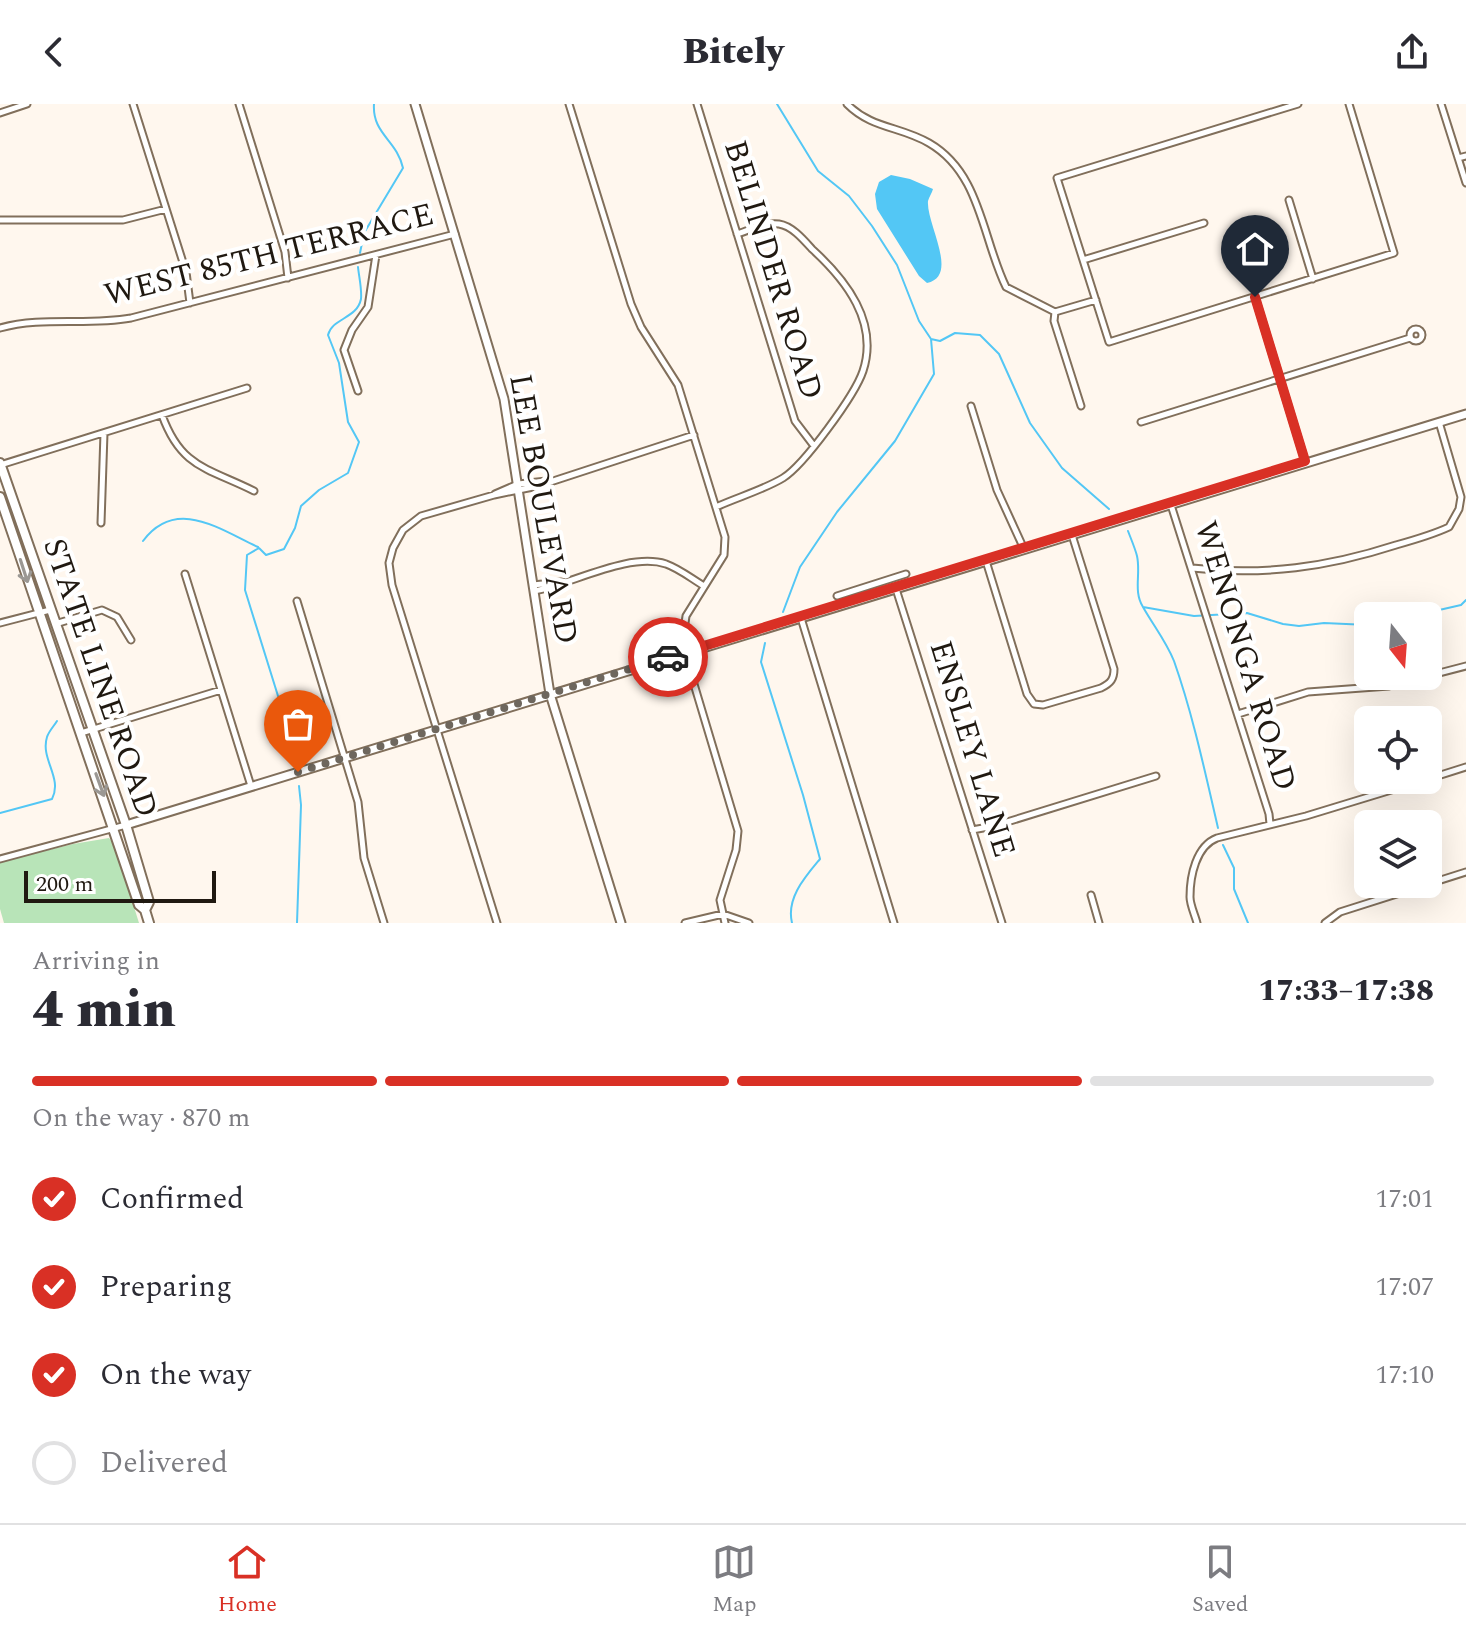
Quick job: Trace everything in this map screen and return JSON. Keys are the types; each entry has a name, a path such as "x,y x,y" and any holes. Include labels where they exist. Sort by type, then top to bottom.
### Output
{"main road":[{"name":"STATE LINE ROAD","path":"0,464 126,825 149,902 145,910"},
{"name":"STATE LINE ROAD","path":"0,497 139,905 145,910 149,923"}],"street":[{"path":"0,113 27,104"},
{"path":"133,104 188,280 190,303"},
{"path":"239,104 285,252 288,278"},
{"name":"LEE BOULEVARD","path":"415,104 504,399 550,694 621,923"},
{"path":"569,104 635,315 675,378 726,548 718,567 686,616 682,635 684,653 738,831 736,850 720,900 725,923"},
{"name":"BELINDER ROAD","path":"697,104 795,421 814,446"},
{"path":"847,104 876,125 917,136 948,156 972,193 1006,287 1055,312 1096,300"},
{"path":"1298,104 1057,178 1109,342 1394,253 1349,104"},
{"path":"1441,104 1466,183"},
{"path":"1458,158 1466,156"},
{"path":"1289,200 1313,279"},
{"path":"0,220 123,220 166,209"},
{"path":"716,507 792,472 853,392 862,372 867,341 861,313 841,278 787,226 772,223 737,234"},
{"path":"1083,260 1204,223"},
{"name":"WEST 85TH TERRACE","path":"0,328 37,321 117,321 455,234"},
{"path":"358,391 344,350 352,330 368,307 376,255"},
{"path":"1255,297 1305,461"},
{"path":"1055,312 1054,321 1081,406"},
{"path":"1141,422 1410,338"},
{"path":"0,464 247,388"},
{"path":"971,406 997,490 1024,549"},
{"path":"0,859 126,825 438,731 1305,461 1466,414"},
{"path":"162,415 170,436 186,457 254,491"},
{"path":"1192,568 1258,572 1317,567 1449,527 1459,509 1461,497 1439,422"},
{"path":"101,523 104,433"},
{"path":"497,923 390,573 391,553 403,530 417,518 694,435"},
{"name":"WENONGA ROAD","path":"1170,503 1270,824"},
{"path":"986,561 1029,699 1034,704 1043,705 1101,688 1114,677 1114,669 1072,534"},
{"path":"534,588 638,562 674,568 704,586"},
{"path":"185,574 251,786"},
{"path":"837,596 906,574"},
{"name":"ENSLEY LANE","path":"896,589 1002,923"},
{"path":"297,601 361,813 364,858 384,923"},
{"path":"0,623 50,610"},
{"path":"54,624 102,610 117,617 131,640"},
{"path":"801,617 894,923"},
{"path":"1238,714 1308,692 1398,685 1466,666"},
{"path":"81,733 221,690"},
{"path":"1442,774 1466,767"},
{"path":"972,830 1156,776"},
{"path":"1197,923 1190,896 1197,860 1204,844 1377,794"},
{"path":"1325,923 1343,911 1466,872"},
{"path":"1091,895 1099,923"},
{"path":"685,923 723,914 749,923"}],"green space":[{"path":"109,838 115,846 139,923 4,923 0,909 0,862"}],"water":[{"path":"891,175 933,189 928,201 941,270 936,278 927,283 919,276 877,209 875,194 879,182"}],"waterway":[{"path":"360,253 364,233 403,168 396,150 377,123 374,104"},
{"path":"777,104 818,171 849,196 872,226 897,265 919,321 931,339 940,341 955,333 980,335 999,354 1030,423 1062,468 1109,509"},
{"path":"297,757 245,590 247,555 259,548 266,555 284,549 295,528 301,506 319,490 348,473 359,442 348,422 339,363 328,335 334,325 359,306 358,267"},
{"path":"783,612 800,567 837,512 895,441 934,374 931,339"},
{"path":"143,541 169,521 184,519 213,526 258,547"},
{"path":"1128,531 1137,556 1138,595 1143,607 1194,616 1247,613 1299,626 1354,624"},
{"path":"1442,609 1461,605 1466,600"},
{"path":"1143,607 1174,661 1193,723 1218,828"},
{"path":"765,643 761,662 820,859 794,897 792,923"},
{"path":"0,813 52,799 55,784 46,745 57,721"},
{"path":"297,923 299,786"},
{"path":"1223,845 1234,868 1234,889 1248,923"}],"way so far":[{"path":"298,772 438,731 668,657"}],"route":[{"path":"668,657 1305,461 1255,297"}]}
